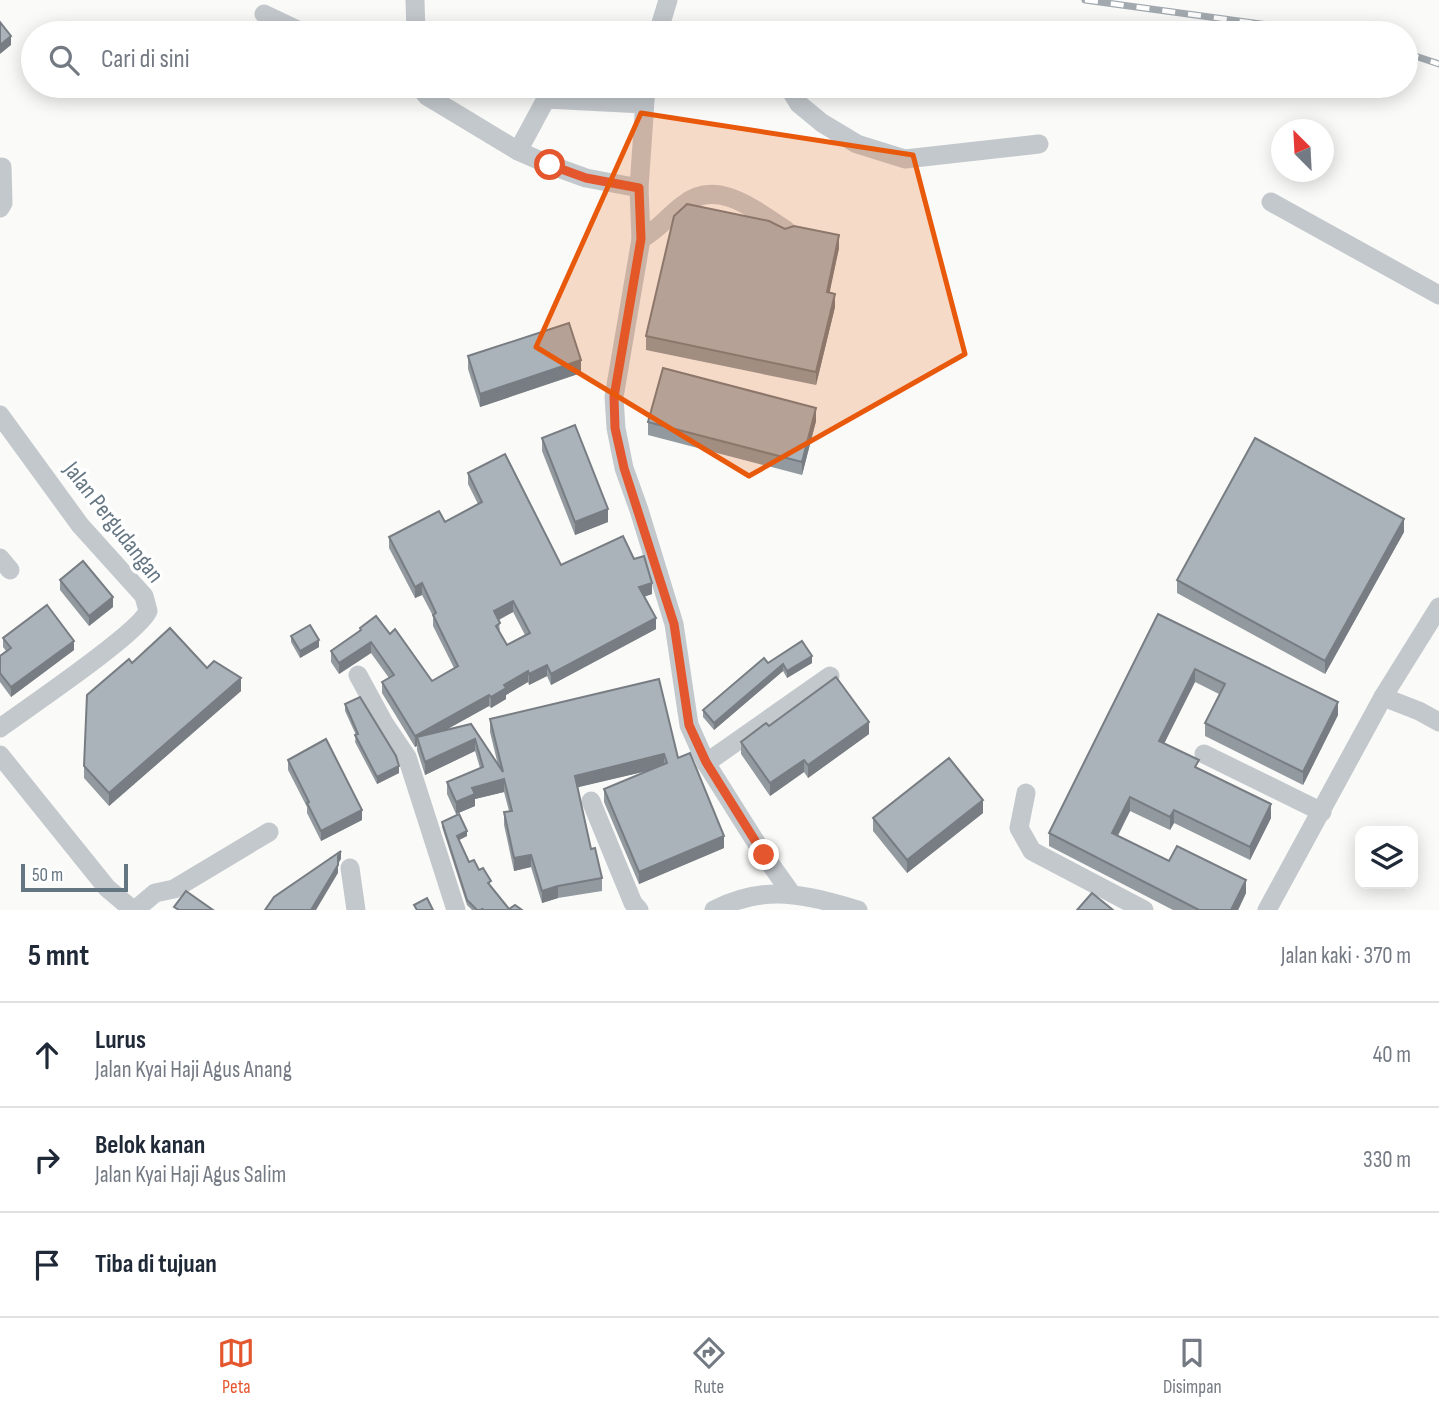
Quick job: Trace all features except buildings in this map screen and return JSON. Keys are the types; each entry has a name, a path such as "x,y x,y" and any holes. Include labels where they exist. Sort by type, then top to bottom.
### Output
{"street":[{"path":"415,0 416,21"},
{"path":"662,21 668,0"},
{"path":"264,14 279,21"},
{"path":"430,98 518,151 586,178 639,188"},
{"path":"518,151 546,99 570,98"},
{"path":"644,98 639,188 641,239 614,397 615,428 624,468 674,624 689,725 706,762 791,893"},
{"path":"795,98 822,123 857,144 905,159 1039,144"},
{"path":"0,208 3,203 2,167"},
{"path":"641,239 656,231 685,203 708,194 736,199 786,230"},
{"path":"1271,202 1439,295"},
{"name":"Jalan Pergudangan","path":"0,727 111,646 141,621 148,611 144,596 80,525 2,421"},
{"path":"1268,910 1383,697 1439,607"},
{"path":"358,675 384,723 407,757 456,910"},
{"path":"706,762 831,676"},
{"path":"1383,697 1439,722"},
{"path":"1204,754 1322,812"},
{"path":"0,755 107,888 134,910 155,893 174,889 269,832"},
{"path":"1026,793 1019,828 1032,851 1144,910"},
{"path":"592,801 633,903 639,910"},
{"path":"350,868 356,910"},
{"path":"728,907 791,893 858,910"}],"highlighted area":[{"path":"641,113 913,155 965,354 749,476 536,347"}],"railway":[{"path":"1085,0 1239,21"},
{"path":"1418,57 1439,64"}],"route":[{"path":"550,165 586,178 639,188 641,239 614,397 615,428 624,468 674,624 689,725 706,762 764,855"}]}
